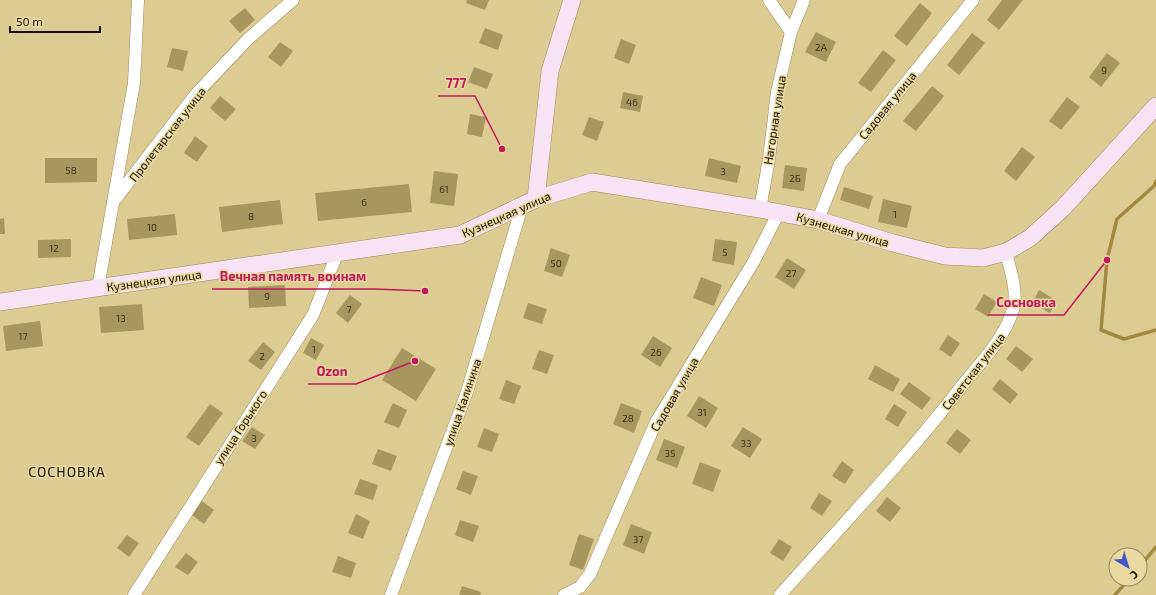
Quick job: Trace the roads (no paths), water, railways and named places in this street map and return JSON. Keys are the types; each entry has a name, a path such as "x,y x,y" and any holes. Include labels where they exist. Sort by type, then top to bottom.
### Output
{"main road":[{"name":"улица Калинина","path":"529,202 550,71 572,0"},
{"path":"1006,252 1030,238 1062,208 1156,106"},
{"name":"Кузнецкая улица","path":"0,302 460,236 529,202 592,182 779,212 818,220 893,243 945,256 983,258 1006,252"}],"street":[{"name":"Пролетарская улица","path":"98,288 134,83 138,0"},
{"name":"Пролетарская улица","path":"112,203 196,94 248,39 294,0"},
{"path":"769,0 791,32"},
{"name":"Нагорная улица","path":"760,209 769,159 777,92 791,32 804,0"},
{"name":"Садовая улица","path":"818,220 840,164 973,0"},
{"name":"улица Калинина","path":"391,595 467,392 529,202"},
{"name":"Садовая улица","path":"564,595 580,587 590,574 656,422 754,261 779,212"},
{"name":"Советская улица","path":"780,595 914,445 956,395 1006,328 1014,305 1013,280 1006,252"},
{"name":"улица Горького","path":"134,595 313,315 337,254"}],"waterway":[{"name":"СОСНОВКА","path":"1156,181 1154,186 1117,219 1107,260 1101,330 1124,339 1156,330"},
{"name":"СОСНОВКА","path":"1148,556 1156,547"},
{"name":"СОСНОВКА","path":"1115,595 1122,587"}],"place":[{"name":"777","path":"502,149"},
{"name":"Сосновка","path":"1107,260"},
{"name":"Вечная память воинам","path":"425,291"},
{"name":"Ozon","path":"415,361"}],"district":[{"name":"СОСНОВКА","path":"67,471"}]}
